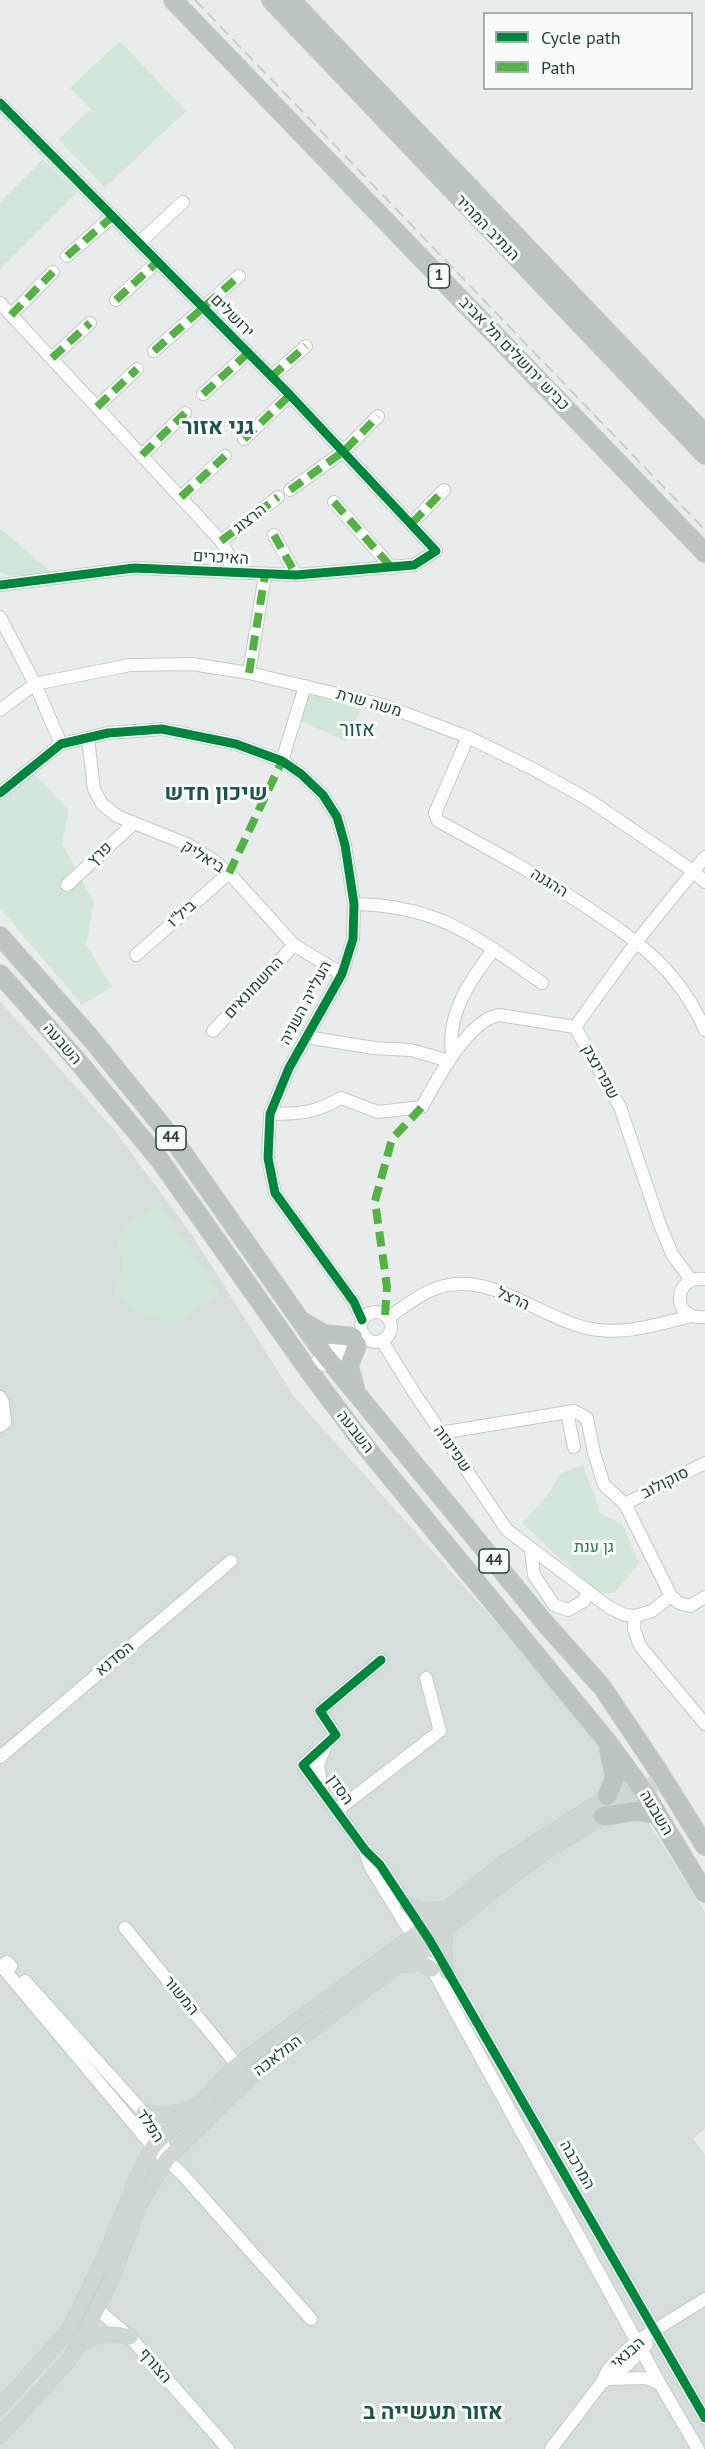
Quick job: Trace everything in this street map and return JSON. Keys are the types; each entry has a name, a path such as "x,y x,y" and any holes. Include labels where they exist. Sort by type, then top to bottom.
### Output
{"highway":[{"name":"כביש ירושלים תל אביב","path":"173,0 705,553"},
{"name":"הנתיב המהיר","path":"271,0 705,455"},
{"path":"291,0 705,434"},
{"name":"השבעה","path":"0,936 89,1036 176,1143 291,1310 370,1413 544,1623 602,1687 648,1782 656,1814 705,1893"},
{"name":"השבעה","path":"0,974 75,1058 159,1159 309,1371 366,1447 606,1740 648,1782 705,1846"},
{"path":"291,1310 317,1331 333,1336 360,1334 351,1358 350,1374 352,1382 370,1413"},
{"path":"606,1740 615,1778 607,1796"},
{"path":"648,1782 705,1859"},
{"path":"603,1816 636,1811 656,1814"}],"main road":[{"name":"המלאכה","path":"0,2436 67,2362 80,2343 112,2278 138,2207 167,2158 255,2072 397,1965 447,1908 541,1838 607,1796 648,1782"},
{"name":"המלאכה","path":"0,2407 69,2330 157,2143 237,2065 421,1938 445,1928 512,1876 603,1816 648,1782"},
{"path":"407,1905 422,1911 447,1908"},
{"path":"397,1965 421,1963 439,1971 444,1952 445,1928"},
{"path":"144,2114 168,2115 196,2106"},
{"path":"80,2343 102,2333 111,2332 130,2337"}],"street":[{"name":"ירושלים","path":"1,105 290,395 412,523 436,552"},
{"path":"139,243 183,202"},
{"path":"67,256 113,216"},
{"path":"116,300 157,262"},
{"path":"11,315 52,272"},
{"name":"ירושלים","path":"154,351 202,306 239,276"},
{"name":"הרצוג","path":"0,303 221,541 228,554 232,573"},
{"path":"52,358 90,323"},
{"path":"272,377 306,346"},
{"name":"ירושלים","path":"203,394 248,353"},
{"path":"97,407 137,369"},
{"path":"244,439 290,395"},
{"path":"142,455 185,413"},
{"path":"290,490 344,451 378,416"},
{"path":"181,497 225,456"},
{"path":"412,523 444,490"},
{"name":"הרצוג","path":"221,541 278,497"},
{"path":"334,502 392,568"},
{"path":"274,535 296,575"},
{"name":"האיכרים","path":"0,588 134,568 296,575 392,568 414,565 436,552"},
{"path":"249,673 265,575"},
{"path":"0,617 61,744 0,793"},
{"name":"משה שרת","path":"0,710 34,684 130,665 192,664 249,673 383,705 468,738 535,770 589,800 693,871 705,882"},
{"path":"282,761 305,686"},
{"name":"העלייה השניה","path":"61,744 127,730 162,729 236,744 282,761 301,774 323,795 337,817 349,865 354,904 352,939 342,974 289,1068 270,1114 268,1158 276,1192 354,1302 363,1309 374,1312"},
{"name":"ההגנה","path":"468,738 435,813 438,821 543,878 637,941 679,984 705,1030"},
{"name":"ביאליק","path":"88,739 94,789 102,804 117,816 189,845 213,860 229,873 294,945 342,974"},
{"name":"פרץ","path":"67,885 134,824"},
{"name":"שפרינצק","path":"692,1280 672,1254 620,1107 576,1027 637,941 705,857"},
{"name":"ביל\"ו","path":"136,956 229,873"},
{"path":"354,904 384,904 430,915 468,933 542,983"},
{"name":"החשמונאים","path":"213,1031 294,945"},
{"path":"451,1057 450,1039 468,984 494,949"},
{"path":"270,1114 302,1114 321,1109 341,1098 378,1112 422,1107 451,1057 488,1017 499,1015 576,1027"},
{"path":"306,1037 451,1057"},
{"path":"705,1279 692,1280 682,1289 680,1295 687,1312 705,1317"},
{"name":"הרצל","path":"388,1318 417,1297 442,1286 460,1283 488,1287 583,1328 616,1331 644,1329 687,1312"},
{"name":"העלייה השניה","path":"354,1302 360,1334"},
{"path":"309,1371 360,1334 374,1312 381,1313 388,1318 390,1331 382,1341 374,1342 360,1334"},
{"name":"שפינוזה","path":"382,1341 440,1433 507,1530 610,1608 625,1615 635,1616"},
{"path":"0,1397 3,1403 2,1424"},
{"path":"440,1433 574,1411 587,1418 604,1485 625,1504 671,1596 679,1603 690,1606 705,1597"},
{"path":"567,1412 574,1447"},
{"name":"סוקולוב","path":"625,1504 705,1463"},
{"path":"531,1550 534,1575 554,1605 568,1610 584,1601 587,1591"},
{"name":"הסדנא","path":"0,1757 231,1561"},
{"path":"671,1596 652,1611 635,1616 634,1629 640,1646 705,1724"},
{"name":"הסדן","path":"381,1659 320,1711 336,1735 303,1765 365,1850 380,1865 407,1905 421,1938"},
{"path":"336,1811 440,1731 426,1678"},
{"name":"הסדן","path":"365,1850 371,1868 421,1938"},
{"name":"המשור","path":"124,1928 237,2065"},
{"name":"המרכבה","path":"421,1938 630,2330 698,2449"},
{"name":"הפלד","path":"4,1965 157,2143 167,2158"},
{"name":"הפלד","path":"4,1965 44,2000 144,2114 157,2143"},
{"name":"המרכבה","path":"439,1971 664,2344 705,2418"},
{"path":"167,2158 310,2319"},
{"path":"93,2281 99,2302 98,2309"},
{"path":"652,2325 667,2323 705,2299"},
{"name":"הצורף","path":"98,2309 130,2337 228,2449"},
{"path":"664,2344 667,2323"},
{"name":"הבנאי","path":"551,2449 605,2382 640,2346 652,2325"},
{"path":"626,2351 630,2330"},
{"name":"הבנאי","path":"605,2382 608,2370 626,2351 640,2346"},
{"path":"605,2382 647,2378 660,2384"}],"shaded area":[{"path":"0,1001 115,1131 192,1235 293,1395 584,1721 705,1912 705,2129 693,2138 705,2155 705,2449 0,2449"}],"green space":[{"path":"120,41 186,111 105,188 59,139 91,109 70,88"},
{"path":"43,159 77,192 0,269 0,202"},
{"path":"0,528 52,573 12,576 0,573"},
{"path":"308,694 361,709 346,741 301,721"},
{"path":"29,769 69,810 62,843 94,903 86,945 112,987 82,1005 0,908 0,793"},
{"path":"160,1204 220,1294 175,1324 136,1312 112,1293 124,1274 118,1241 132,1221"},
{"name":"גן ענת","path":"583,1465 601,1514 622,1524 639,1563 615,1593 597,1593 522,1523 547,1496 561,1473"}],"railway":[{"path":"195,0 705,530"}],"marked path":[{"path":"67,256 113,216"},
{"path":"116,300 157,262"},
{"path":"11,315 53,272"},
{"path":"154,351 239,276"},
{"path":"52,358 90,323"},
{"path":"271,377 306,346"},
{"path":"203,394 248,353"},
{"path":"97,407 137,369"},
{"path":"244,439 290,395"},
{"path":"142,455 185,413"},
{"path":"290,490 344,451 378,416"},
{"path":"181,497 225,456"},
{"path":"412,523 444,490"},
{"path":"221,541 278,497"},
{"path":"334,502 392,568"},
{"path":"274,535 296,575"},
{"path":"249,673 265,575"},
{"path":"229,873 282,761"},
{"path":"385,1315 387,1287 375,1201 392,1139 422,1107"}],"cycle path":[{"path":"0,103 290,395 436,551 414,565 296,575 134,568 0,585"},
{"path":"0,793 61,744 108,733 162,729 236,744 282,761 301,774 323,795 337,817 345,845 354,904 353,939 342,974 289,1068 270,1114 268,1158 275,1193 354,1302 362,1320"},
{"path":"381,1660 320,1711 336,1735 303,1765 365,1850 380,1865 430,1941 705,2418"}],"district":[{"name":"גני אזור","path":"218,428"},
{"name":"אזור","path":"357,730"},
{"name":"שיכון חדש","path":"216,794"},
{"name":"אזור תעשייה ב","path":"433,2413"}]}
